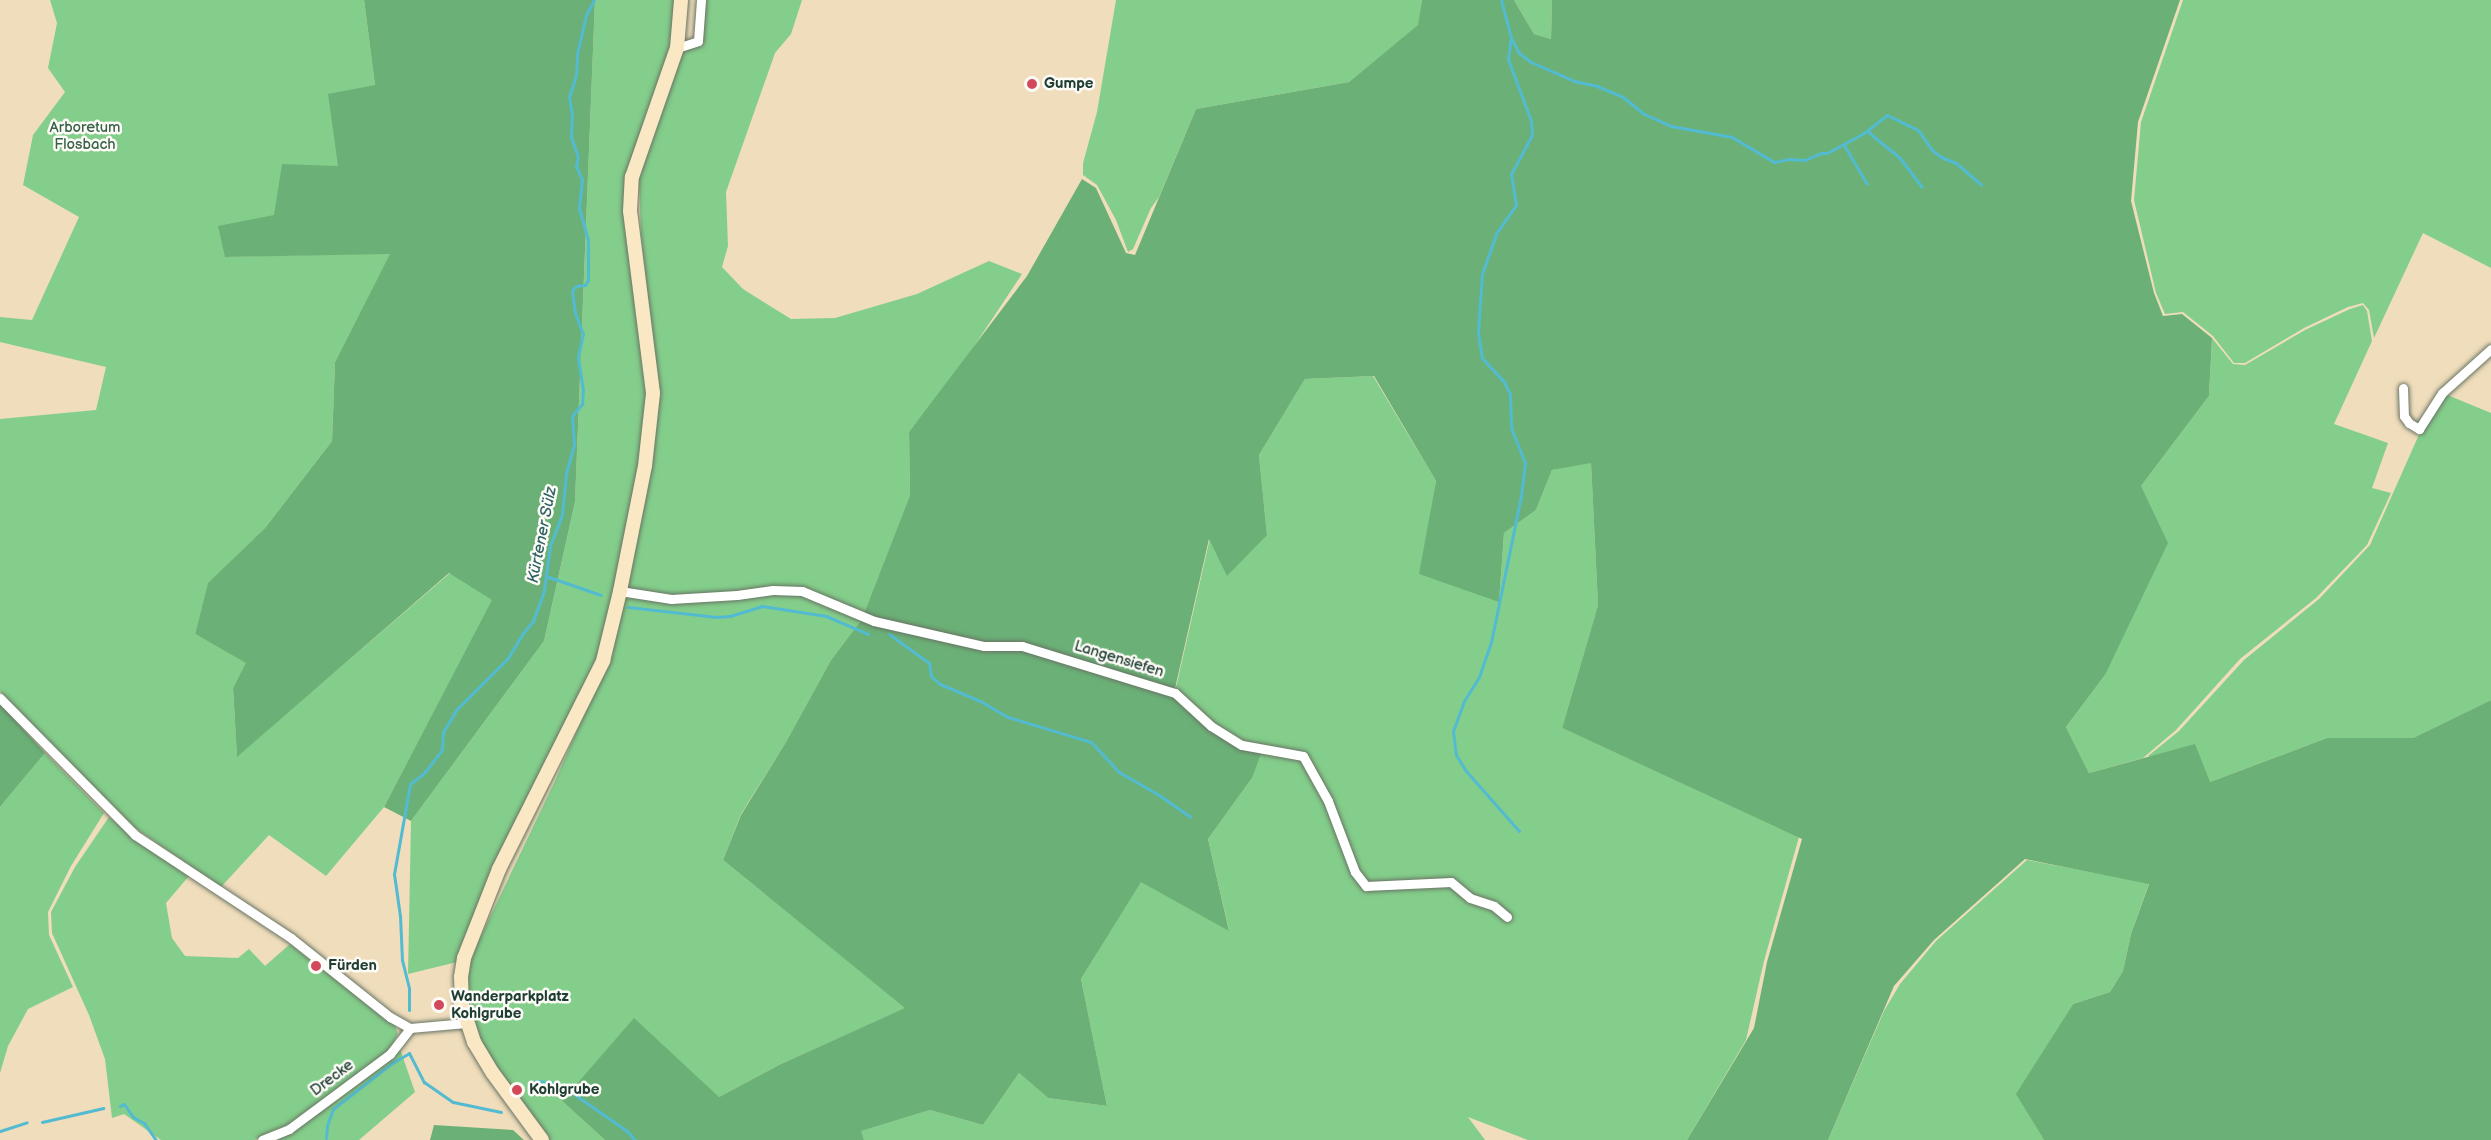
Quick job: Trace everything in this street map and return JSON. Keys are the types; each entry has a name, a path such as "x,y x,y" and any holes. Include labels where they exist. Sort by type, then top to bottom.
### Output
{"main road":[{"path":"542,1140 486,1063 466,1023 460,988 464,958 500,869 603,661 620,591 645,466 653,393 630,210 632,177 677,48 681,0"}],"street":[{"path":"677,48 698,41 701,0"},
{"path":"2403,388 2404,416 2409,423 2419,429 2442,393 2491,349"},
{"name":"Langensiefen","path":"620,591 671,599 737,595 773,590 802,591 874,621 984,646 1022,646 1175,693 1211,726 1242,745 1303,756 1328,801 1355,872 1366,886 1451,882 1470,898 1494,906 1506,917"},
{"path":"0,698 130,831 291,938 390,1017 410,1028 466,1023"},
{"name":"Drecke","path":"262,1140 289,1129 390,1054 410,1028"}],"green space":[{"name":"Arboretum Flosbach","path":"50,0 364,0 375,85 338,166 274,215 225,257 391,253 335,362 332,441 265,528 208,584 195,634 247,663 233,688 237,756 450,573 493,600 384,807 326,876 269,835 221,887 128,823 0,691 0,419 96,410 106,367 0,342 0,317 32,320 79,217 23,185 33,135 65,92 48,68 57,23"},
{"path":"364,0 595,0 575,502 544,641 411,821 384,807 492,600 449,573 237,757 233,688 246,663 195,634 208,583 265,528 332,441 335,362 390,254 225,257 218,226 274,215 282,164 338,166 328,94 375,85"},
{"path":"595,0 679,0 675,48 629,178 649,392 642,466 599,660 493,871 460,949 457,962 408,974 411,821 544,641 575,502"},
{"path":"703,0 802,0 791,34 775,53 726,192 728,246 722,267 743,289 791,319 835,318 917,294 989,261 1022,274 959,369 909,432 910,495 864,615 804,589 671,596 624,589 659,393 641,235 639,180 678,49 698,43"},
{"path":"1116,0 1422,0 1419,25 1349,82 1196,109 1159,197 1151,208 1133,249 1128,252 1116,220 1097,185 1083,175 1083,163 1097,112"},
{"path":"1422,0 1514,0 1534,34 1551,39 1552,0 2180,0 2138,122 2131,201 2154,293 2163,316 2182,314 2212,338 2209,396 2141,486 2168,543 2105,675 2066,727 2089,773 2195,744 2210,782 2327,738 2413,738 2491,700 2491,1140 2044,1140 2016,1094 2073,1004 2110,992 2123,971 2131,934 2149,884 2025,859 1934,940 1894,986 1828,1140 1687,1140 1754,1028 1767,962 1802,839 1562,728 1598,605 1591,463 1552,470 1536,510 1504,533 1499,602 1419,574 1436,481 1374,376 1305,379 1259,455 1267,535 1227,576 1209,539 1174,693 1210,727 1262,751 1252,778 1208,839 1229,931 1141,882 1081,979 1107,1106 1048,1098 1019,1073 983,1125 930,1110 861,1131 864,1140 605,1140 562,1101 634,1018 719,1097 781,1064 905,1008 723,860 741,815 786,742 831,660 862,619 910,495 909,432 1027,276 1082,179 1096,188 1126,253 1135,255 1196,109 1349,82 1418,25"},
{"path":"1514,0 1552,0 1551,39 1534,34"},
{"path":"2183,0 2491,0 2491,268 2423,233 2374,338 2369,310 2363,303 2348,307 2304,328 2245,363 2234,363 2213,336 2183,312 2165,314 2156,293 2134,200 2141,122"},
{"path":"2363,305 2367,311 2372,341 2334,424 2388,443 2372,488 2391,493 2367,545 2316,598 2240,659 2176,730 2143,758 2089,773 2066,727 2105,675 2141,486 2209,396 2212,338 2233,364 2245,365 2305,330"},
{"path":"1373,376 1436,481 1420,574 1499,601 1504,533 1536,510 1552,470 1591,462 1598,605 1562,728 1799,837 1764,961 1746,1040 1687,1140 1528,1140 1468,1117 1485,1140 864,1140 860,1131 930,1110 983,1125 1019,1073 1048,1098 1107,1106 1081,979 1141,881 1229,930 1208,839 1252,778 1244,743 1212,725 1175,692 1210,538 1267,535 1259,455 1305,379"},
{"path":"2445,394 2491,413 2491,700 2413,738 2327,738 2210,782 2148,756 2179,731 2244,660 2319,599 2370,545 2421,430"},
{"path":"774,592 802,593 862,619 831,660 786,742 741,814 723,860 906,1008 781,1064 719,1097 562,1101 605,1140 545,1140 485,1052 472,1024 466,994 471,960 479,940 555,781 607,662 622,593 671,601"},
{"path":"0,704 45,753 0,807"},
{"path":"45,753 104,813 71,866 48,912 49,935 73,987 28,1009 8,1046 0,1073 0,807"},
{"path":"109,817 134,839 189,876 166,903 172,938 185,956 238,958 249,949 265,966 290,944 395,1025 398,1034 388,1052 284,1129 254,1140 161,1140 124,1114 112,1118 105,1059 89,1015 52,933 51,912 75,867"},
{"path":"2027,860 2149,883 2131,934 2123,971 2110,992 2073,1004 2017,1094 2044,1140 1828,1140 1884,1011 1900,984 1936,941"},
{"path":"400,1049 415,1092 359,1140 268,1140 351,1087"},
{"path":"434,1125 513,1130 524,1140 430,1140"}],"waterway":[{"name":"Kürtener Sülz","path":"409,1010 409,988 402,960 400,916 394,874 410,784 424,773 442,750 443,732 457,709 508,658 533,621 544,590 550,546 562,514 566,474 574,444 572,416 582,404 583,390 578,357 583,334 575,313 572,291 576,286 585,285 588,280 588,240 579,208 582,180 576,166 578,157 571,137 572,114 569,97 576,76 577,54 586,15 594,0"},
{"path":"1501,0 1511,37 1508,59 1531,121 1532,135 1511,174 1516,205 1496,234 1482,274 1478,333 1482,358 1504,382 1510,394 1511,428 1525,463 1521,496 1491,642 1479,677 1464,701 1453,731 1456,755 1466,771 1519,831"},
{"path":"1511,38 1519,53 1531,62 1574,81 1597,86 1623,97 1644,114 1671,126 1732,137 1774,162 1789,159 1805,160 1821,153 1827,153 1864,133 1887,115 1918,130 1932,150 1941,157 1956,163 1981,185"},
{"path":"1867,131 1900,158 1922,187"},
{"path":"1844,145 1867,184"},
{"path":"546,576 601,595"},
{"path":"628,607 716,617 730,616 762,606 826,616 868,634"},
{"path":"889,634 929,663 931,676 940,684 980,701 1008,717 1091,742 1119,772 1159,795 1190,817"},
{"name":"Kürtener Sülz","path":"326,1138 327,1126 333,1109 392,1063 409,1053 424,1082 453,1102 501,1112"},
{"name":"Kürtener Sülz","path":"528,1085 536,1081 558,1083 627,1131 635,1140"},
{"path":"120,1106 124,1104 133,1117 144,1123 156,1140"},
{"path":"42,1122 103,1108"},
{"path":"0,1131 27,1122"}],"place":[{"name":"Gumpe","path":"1032,84"},
{"name":"Fürden","path":"316,966"},
{"name":"Wanderparkplatz Kohlgrube","path":"439,1005"},
{"name":"Kohlgrube","path":"517,1090"}]}
